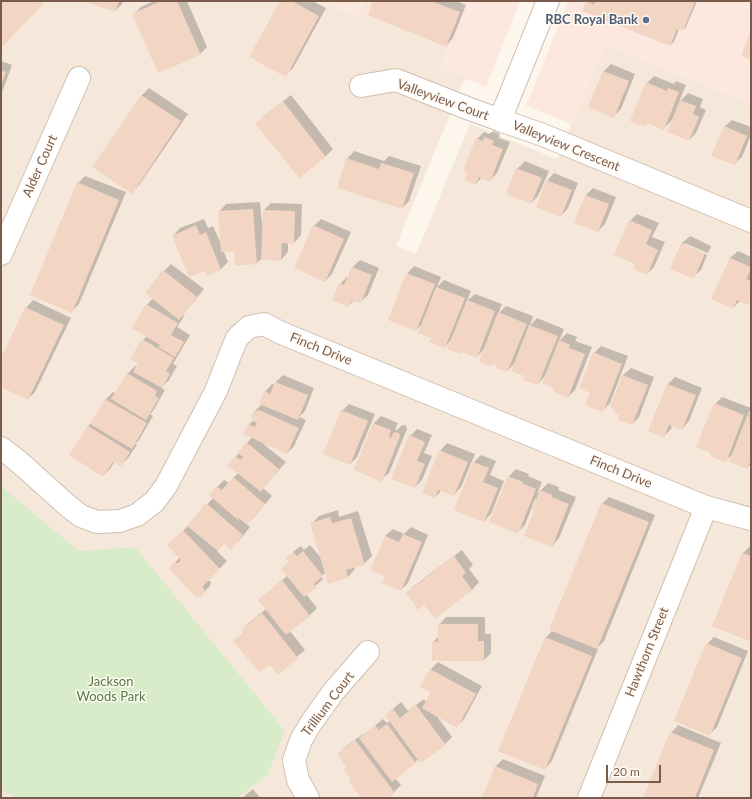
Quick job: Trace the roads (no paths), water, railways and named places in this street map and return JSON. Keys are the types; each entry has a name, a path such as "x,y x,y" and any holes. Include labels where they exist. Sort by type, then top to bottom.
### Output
{"street":[{"name":"Valleyview Crescent","path":"548,1 500,120 543,135 751,221"},
{"name":"Alder Court","path":"1,254 78,78"},
{"name":"Valleyview Court","path":"361,86 396,80 500,120"},
{"name":"Finch Drive","path":"1,448 18,460 81,516 96,522 120,521 137,515 154,502 166,486 216,391 237,338 249,327 264,324 279,332 706,507 751,519"},
{"name":"Hawthorn Street","path":"589,798 706,507"},
{"name":"Trillium Court","path":"308,798 298,780 294,760 301,740 311,723 334,692 368,652"}],"place":[{"name":"RBC Royal Bank","path":"646,20"}],"park label":[{"name":"Jackson Woods Park","path":"111,690"}]}
